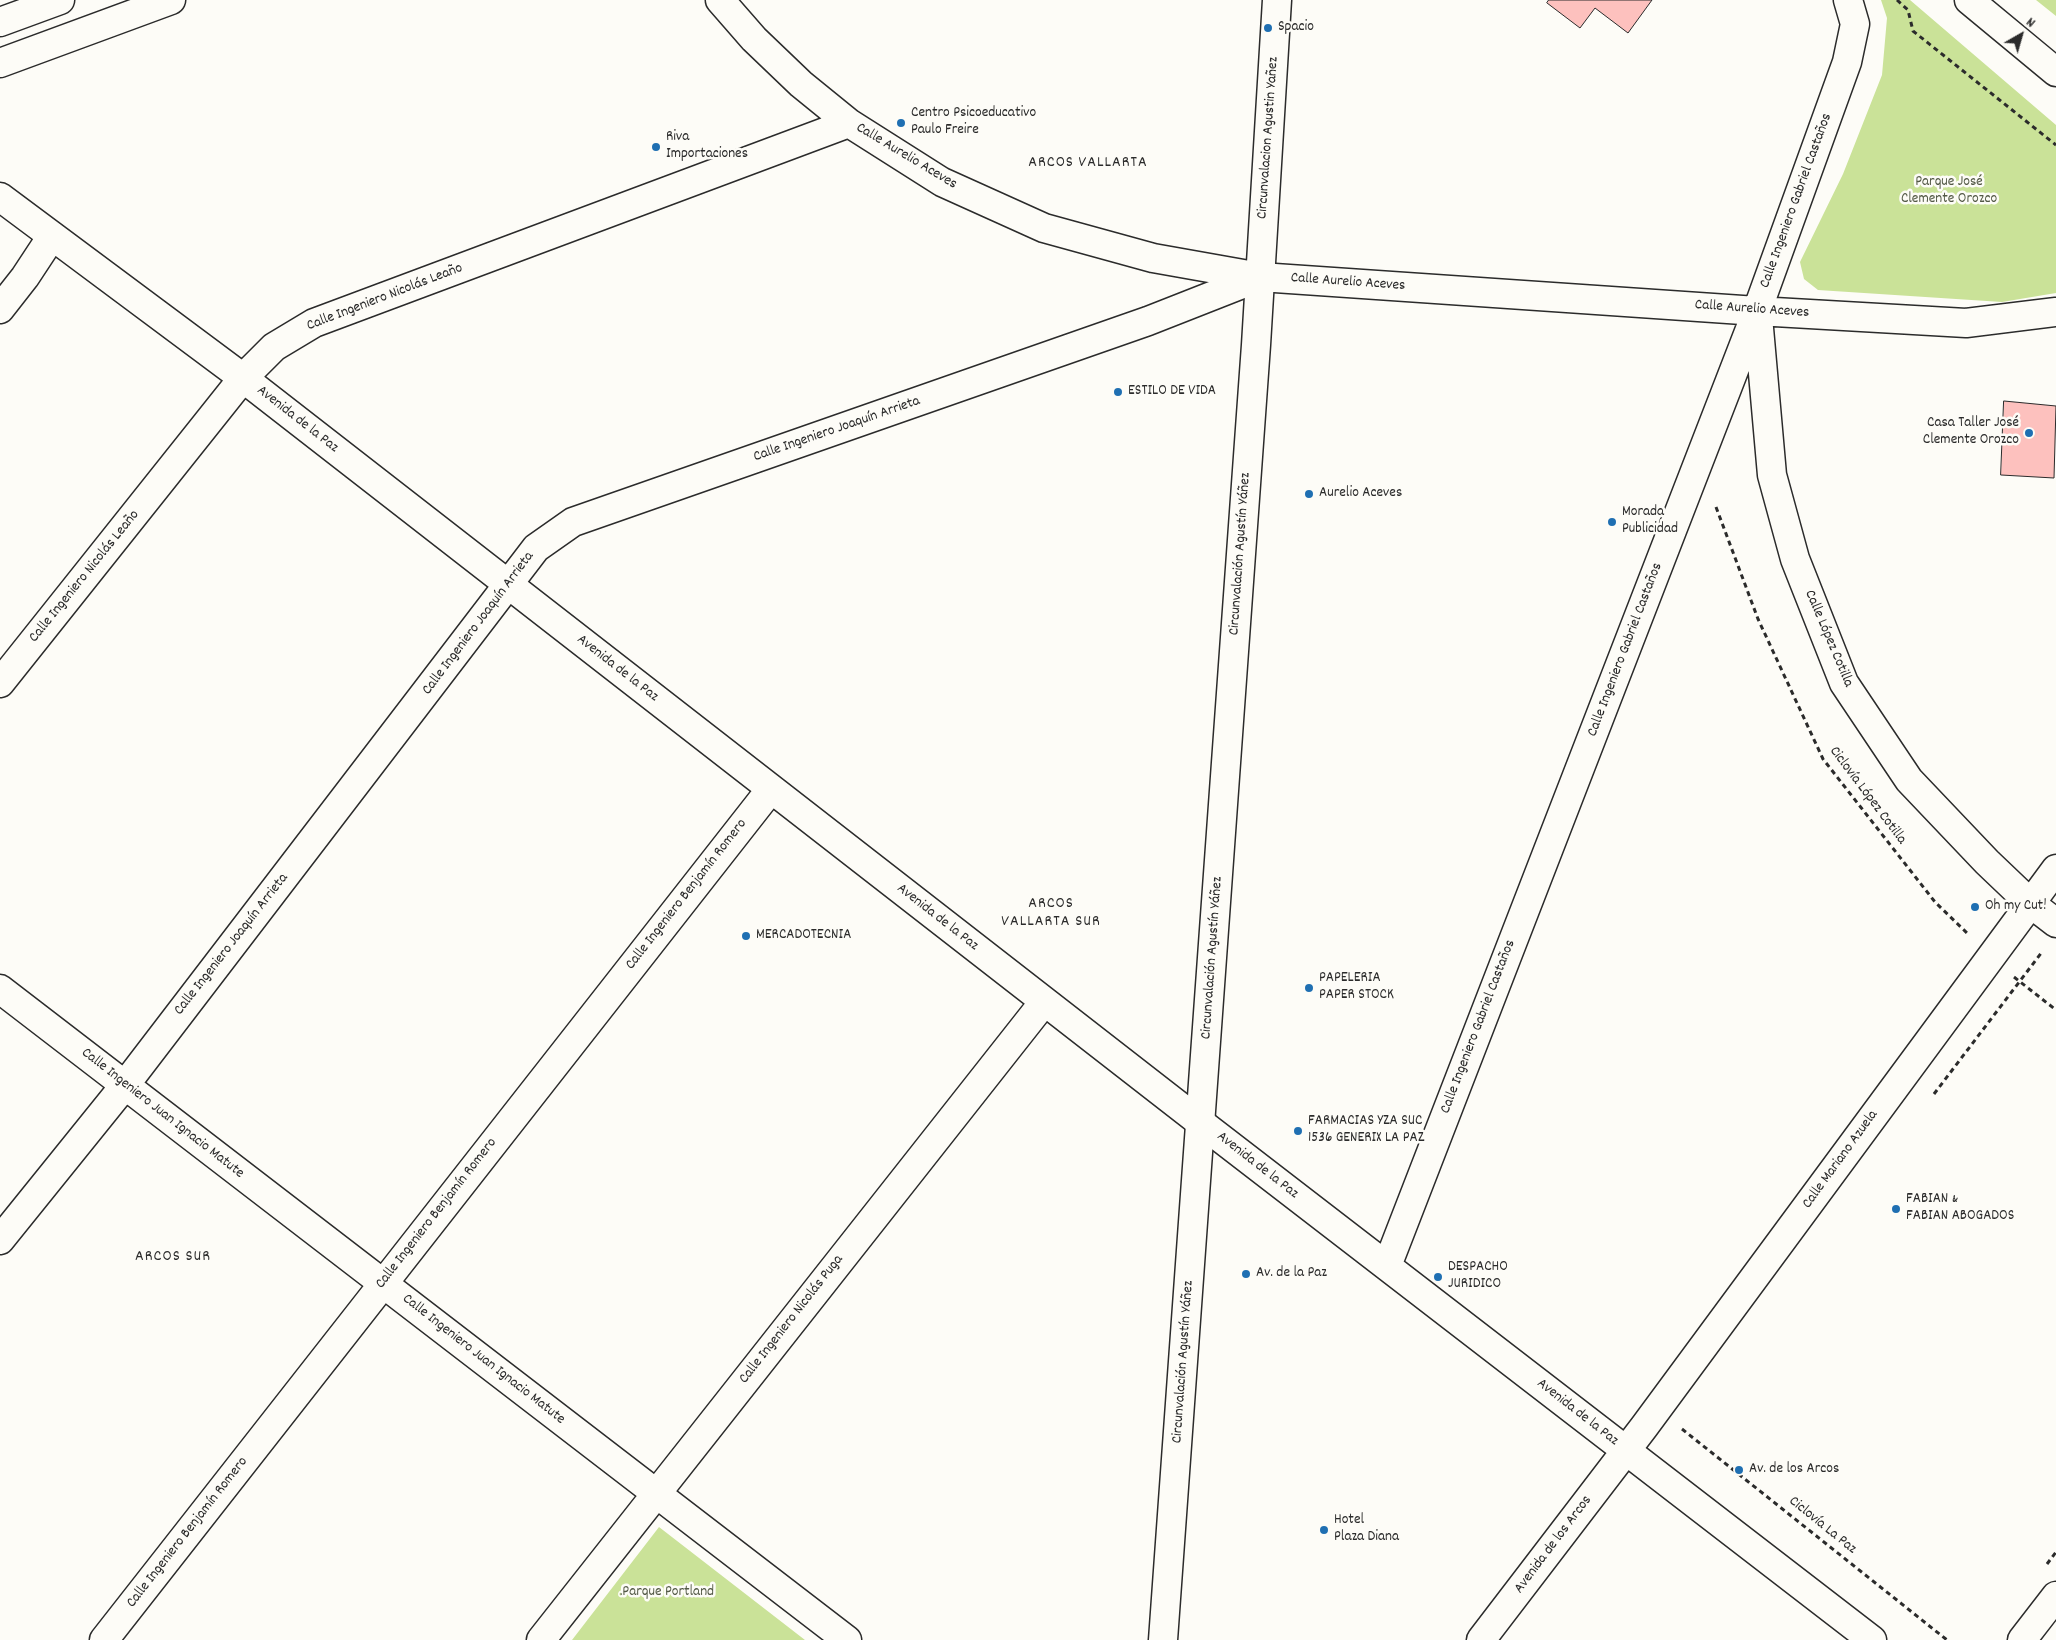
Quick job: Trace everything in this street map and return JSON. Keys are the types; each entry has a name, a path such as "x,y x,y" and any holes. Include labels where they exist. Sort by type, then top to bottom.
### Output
{"street":[{"path":"0,22 60,0"},
{"path":"0,63 171,0"},
{"name":"Calle Aurelio Aceves","path":"720,0 754,39 801,84 849,123 942,182 1044,228 1153,258 1260,277 1758,311 1966,323 2056,312"},
{"name":"Circunvalacion Agustin Yañez","path":"1260,277 1277,0"},
{"name":"Calle Ingeniero Gabriel Castaños","path":"1387,1266 1758,311 1847,62 1854,24 1848,0"},
{"path":"1969,0 2056,72"},
{"name":"Calle Ingeniero Nicolás Leaño","path":"0,683 243,378 274,347 314,323 849,123"},
{"name":"Avenida de la Paz","path":"0,197 243,378 1201,1124 1872,1640"},
{"path":"0,309 25,278 52,236"},
{"name":"Calle Ingeniero Joaquín Arrieta","path":"0,1240 125,1085 536,548 573,522 1148,321 1260,277"},
{"name":"Circunvalación Agustín Yáñez","path":"1163,1640 1260,277"},
{"name":"Calle López Cotilla","path":"1758,311 1772,475 1795,559 1844,683 1910,780 1987,862 2030,903 2056,923"},
{"name":"Calle Ingeniero Benjamín Romero","path":"104,1640 771,789"},
{"name":"Calle Mariano Azuela","path":"1626,1451 2056,869"},
{"name":"Calle Ingeniero Juan Ignacio Matute","path":"0,989 847,1640"},
{"name":"Calle Ingeniero Nicolás Puga","path":"541,1640 1044,1002"},
{"name":"Avenida de los Arcos","path":"1481,1640 1626,1451"},
{"path":"2022,1640 2056,1596"}],"path":[{"path":"1897,0 1908,10 1913,31 2056,145"},
{"name":"Ciclovía López Cotilla","path":"1699,462 1758,619 1823,759 1935,902 2019,982 2056,1010"},
{"name":"Ciclovía La Paz","path":"1682,1429 1947,1640"}],"green space":[{"name":"Parque José Clemente Orozco","path":"1881,0 1910,0 2056,125 2056,293 2002,302 1818,290 1804,279 1800,262 1843,174 1882,75 1887,18"},
{"path":"2036,0 2056,0 2056,16"},
{"name":".Parque Portland","path":"659,1527 805,1640 572,1640"}],"building":[{"path":"1549,0 1652,0 1628,33 1595,8 1580,28 1547,3"},
{"name":"Casa Taller José Clemente Orozco","path":"2004,401 2056,406 2054,478 2001,475"}],"place":[{"name":"Spacio","path":"1268,28"},
{"name":"Centro Psicoeducativo Paulo Freire","path":"901,123"},
{"name":"Riva Importaciones","path":"656,147"},
{"name":"ESTILO DE VIDA","path":"1118,392"},
{"name":"Casa Taller José Clemente Orozco","path":"2029,433"},
{"name":"Aurelio Aceves","path":"1309,494"},
{"name":"Morada Publicidad","path":"1612,522"},
{"name":"Oh my Cut!","path":"1975,907"},
{"name":"MERCADOTECNIA","path":"746,936"},
{"name":"PAPELERIA PAPER STOCK","path":"1309,988"},
{"name":"FARMACIAS YZA SUC 1536 GENERIX LA PAZ","path":"1298,1131"},
{"name":"FABIAN & FABIAN ABOGADOS","path":"1896,1209"},
{"name":"Av. de la Paz","path":"1246,1274"},
{"name":"DESPACHO JURIDICO","path":"1438,1277"},
{"name":"Av. de los Arcos","path":"1739,1470"},
{"name":"Hotel Plaza Diana","path":"1324,1530"}],"district":[{"name":"ARCOS VALLARTA","path":"1088,164"},
{"name":"ARCOS VALLARTA SUR","path":"1051,914"},
{"name":"ARCOS SUR","path":"173,1258"}]}
